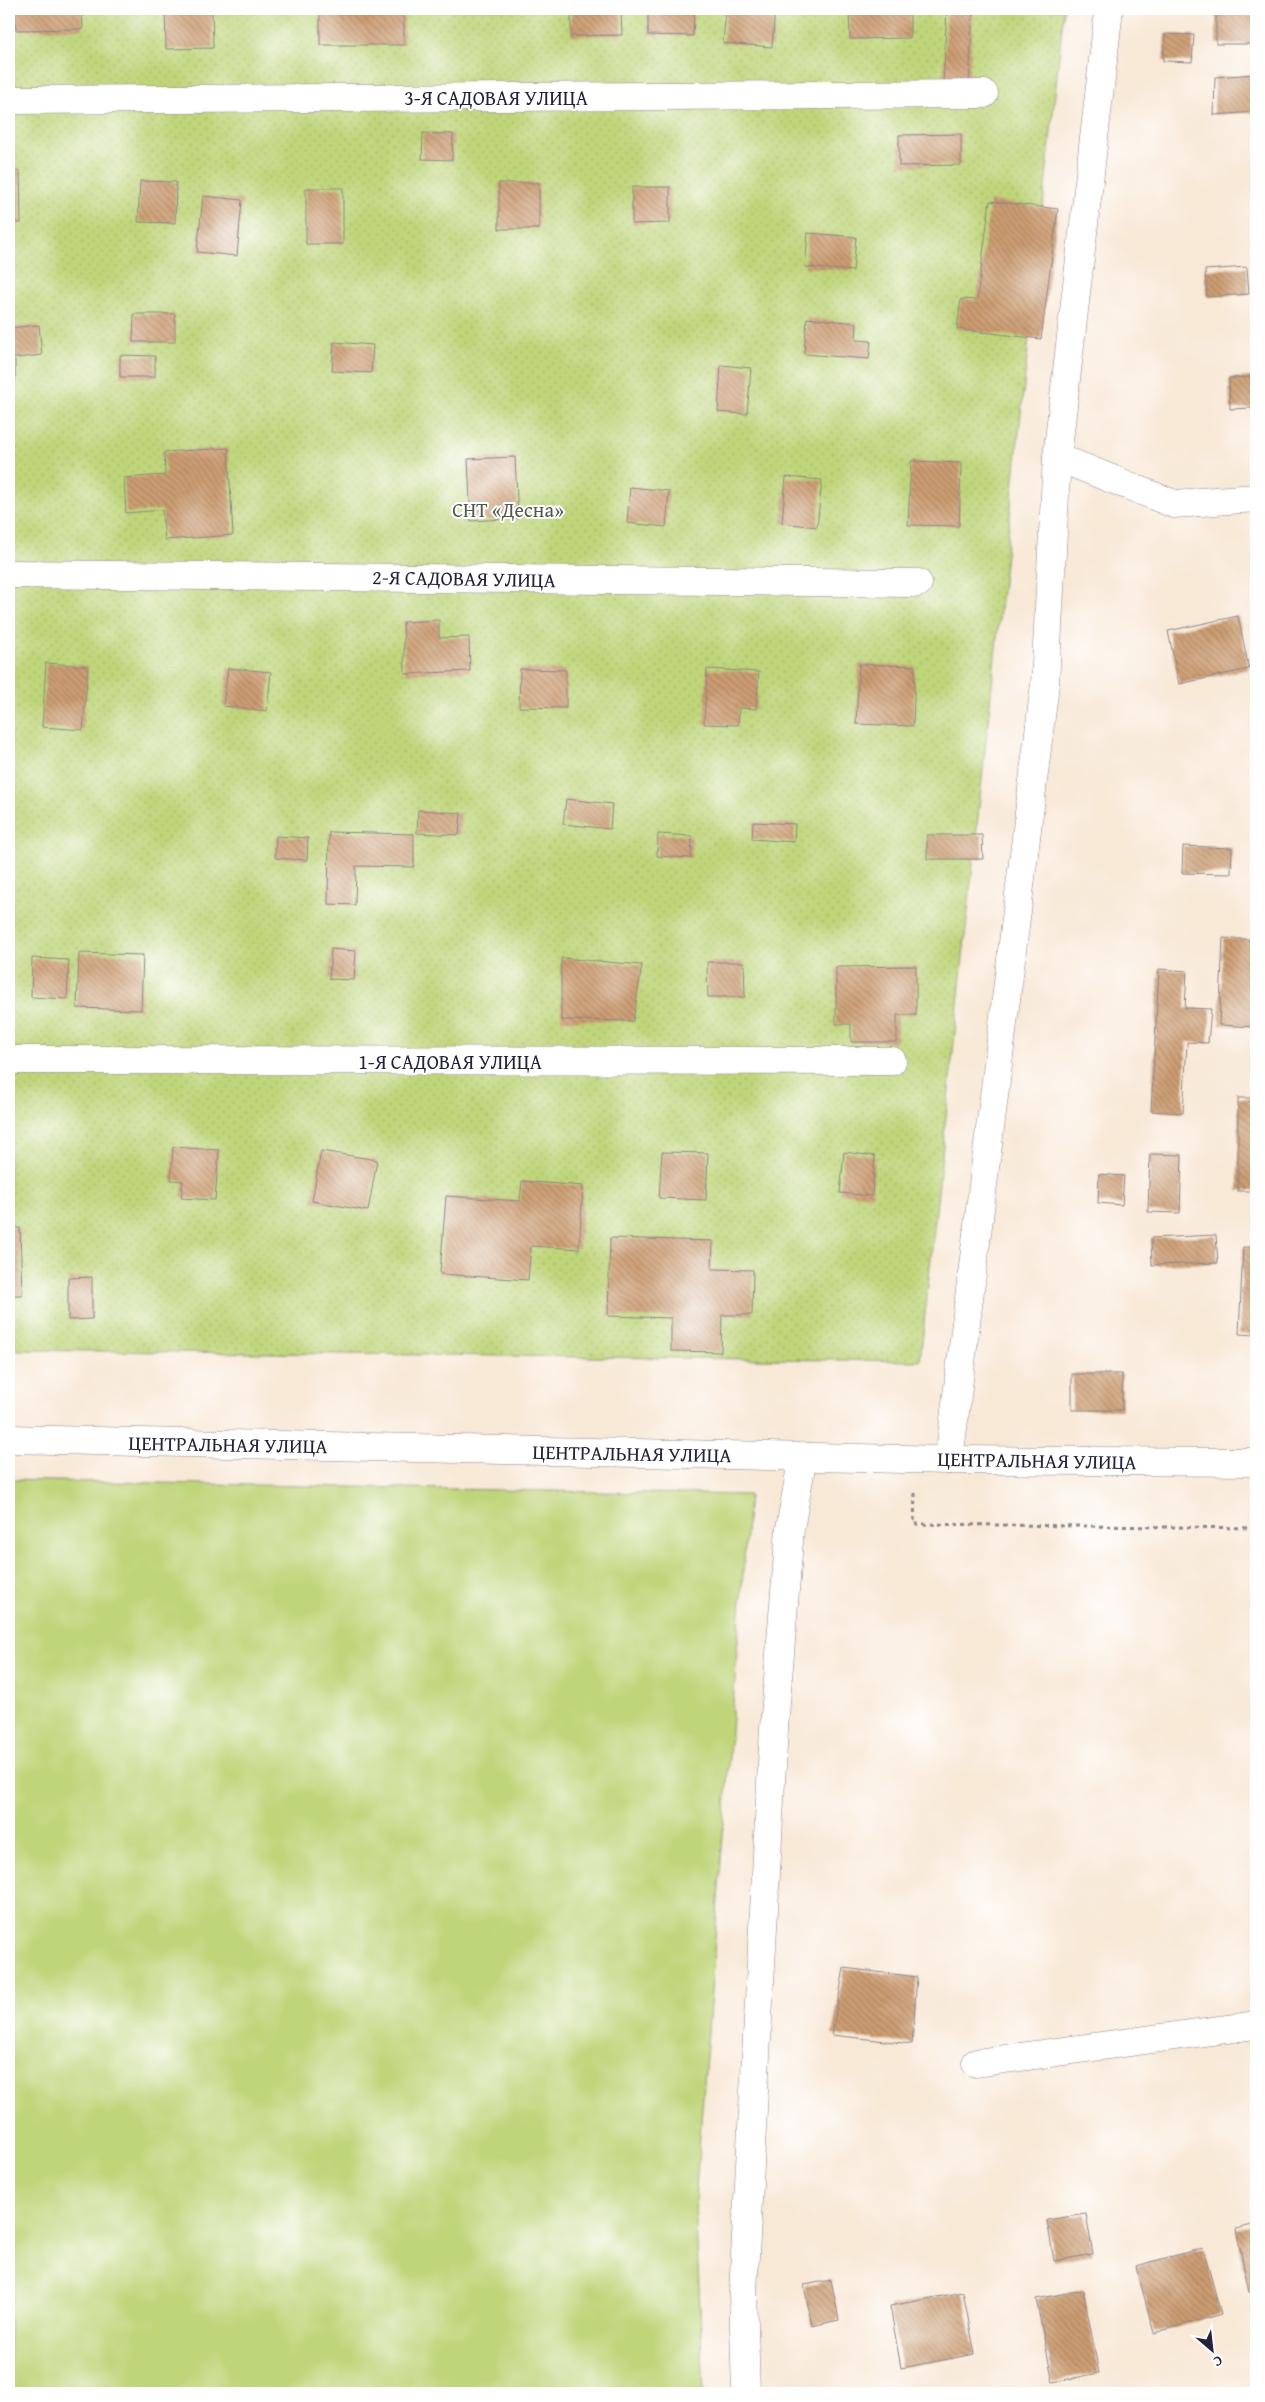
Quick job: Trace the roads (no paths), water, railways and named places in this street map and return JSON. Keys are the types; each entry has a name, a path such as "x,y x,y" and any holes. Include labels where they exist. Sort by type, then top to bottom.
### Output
{"street":[{"path":"949,1460 1045,684 1057,457 1109,9"},
{"name":"3-Я САДОВАЯ УЛИЦА","path":"9,100 984,94"},
{"path":"1057,457 1174,504 1256,498"},
{"name":"2-Я САДОВАЯ УЛИЦА","path":"9,574 918,583"},
{"name":"1-Я САДОВАЯ УЛИЦА","path":"9,1060 892,1061"},
{"name":"ЦЕНТРАЛЬНАЯ УЛИЦА","path":"9,1439 949,1460 1256,1462"},
{"path":"746,2393 743,2292 774,1728 790,1529 803,1456"},
{"path":"976,2063 1256,2025"}],"park label":[{"name":"СНТ «Десна»","path":"508,509"}]}
